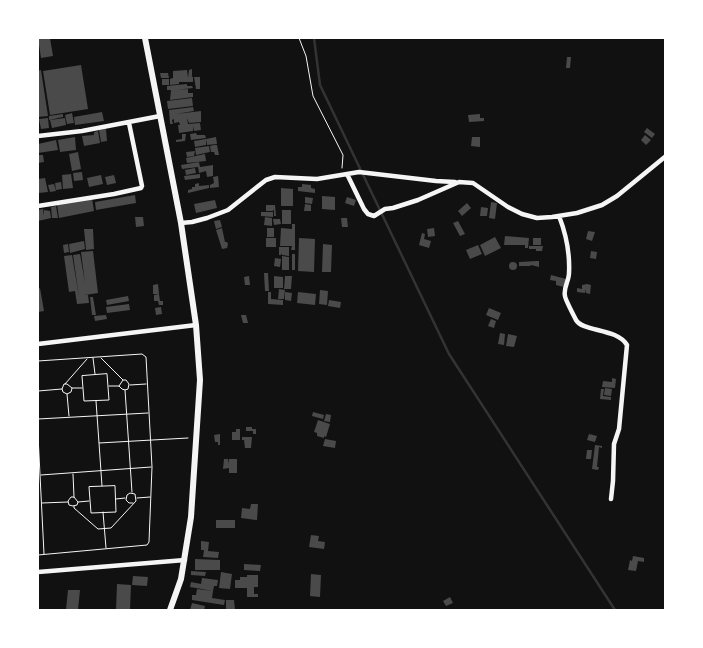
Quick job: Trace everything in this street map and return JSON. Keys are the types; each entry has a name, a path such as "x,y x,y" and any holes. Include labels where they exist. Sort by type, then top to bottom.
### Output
{"main road":[{"path":"145,38 182,223 196,325 200,380 191,518 181,579 170,610"}],"street":[{"path":"38,136 128,123 160,116"},
{"path":"38,206 141,188 128,123"},
{"path":"182,223 207,218 228,210 266,180 275,177 317,179 359,172 436,181 473,183 508,207 522,214 538,218 559,216 602,205 631,185 666,156"},
{"path":"345,174 364,209 368,214 374,216 385,209 418,200 459,182"},
{"path":"559,216 567,238 569,273 564,292 566,301 580,324 611,334 623,340 627,345 619,429 614,444 611,499"},
{"path":"38,344 196,325"},
{"path":"38,572 185,560"}],"path":[{"path":"299,38 306,56 314,96 342,155 345,174"},
{"path":"38,361 142,354 146,358 152,467 149,542 147,545 38,555"},
{"path":"62,389 88,358"},
{"path":"94,358 95,375"},
{"path":"100,358 128,382 129,386"},
{"path":"107,374 109,400 84,401 82,376 95,375 107,374"},
{"path":"119,386 120,382 124,380"},
{"path":"65,384 70,385 72,388 83,388"},
{"path":"137,498 136,494 132,492 125,390 129,386 147,384"},
{"path":"108,386 119,386 125,390"},
{"path":"67,394 70,393 72,388"},
{"path":"38,391 62,389"},
{"path":"62,389 67,394 69,417"},
{"path":"96,400 102,486"},
{"path":"38,419 149,413"},
{"path":"38,435 44,555"},
{"path":"99,443 197,438"},
{"path":"39,474 152,467"},
{"path":"72,473 74,497 78,502"},
{"path":"114,486 115,499 116,512 91,513 89,487 114,486"},
{"path":"115,499 126,498 132,492"},
{"path":"68,502 70,498 74,497"},
{"path":"137,498 151,497"},
{"path":"126,498 129,503 133,504"},
{"path":"41,503 68,502 98,529 105,529 111,528 137,498"},
{"path":"74,506 78,502 90,501"},
{"path":"103,512 106,549"}],"building":[{"path":"38,38 50,38 53,56 41,58"},
{"path":"567,57 571,57 570,68 566,68"},
{"path":"81,65 88,109 50,115 43,71"},
{"path":"192,69 191,76 193,77 193,82 179,82 179,84 170,85 173,71 187,70 188,78 189,70"},
{"path":"41,70 48,116 38,117 38,71"},
{"path":"160,73 168,73 169,78 161,78"},
{"path":"194,77 200,77 200,89 196,89"},
{"path":"162,79 169,79 169,85 162,85"},
{"path":"187,84 187,86 192,86 193,88 176,90 188,89 188,93 193,93 193,97 170,100 171,90 167,90 167,86"},
{"path":"192,98 193,106 168,109 167,101"},
{"path":"193,107 194,111 176,114 201,111 201,122 189,123 187,118 188,124 200,123 201,130 194,131 194,126 193,131 179,133 179,122 174,123 174,119 172,120 173,124 170,124 169,110"},
{"path":"102,112 104,121 75,125 74,117"},
{"path":"72,113 74,123 67,124 65,115"},
{"path":"63,114 63,117 49,120 49,116"},
{"path":"480,114 480,118 484,118 484,121 469,122 468,115"},
{"path":"48,118 49,128 41,129 39,119"},
{"path":"65,118 66,125 52,128 50,120"},
{"path":"647,128 655,134 652,138 644,132"},
{"path":"106,129 107,141 101,142 99,130"},
{"path":"98,131 100,143 84,146 82,136 94,135 94,132"},
{"path":"196,133 197,135 205,135 206,138 191,140 190,134"},
{"path":"182,134 186,134 185,141 176,142 176,140 182,139"},
{"path":"645,135 651,140 646,145 641,140"},
{"path":"75,137 76,150 60,152 58,140"},
{"path":"216,137 217,144 207,145 206,139"},
{"path":"472,137 480,137 480,147 471,146"},
{"path":"206,139 206,145 195,147 194,141"},
{"path":"56,140 58,150 38,153 38,144"},
{"path":"217,145 219,155 211,152 210,146"},
{"path":"209,146 210,152 196,155 195,148"},
{"path":"195,151 194,156 187,157 186,152"},
{"path":"78,152 81,169 72,171 69,154"},
{"path":"205,154 206,161 187,163 186,158"},
{"path":"38,155 43,155 44,162 38,163"},
{"path":"199,162 200,167 213,165 213,176 207,177 206,171 199,173 198,167 182,169 181,165"},
{"path":"195,168 196,173 186,175 185,170"},
{"path":"82,172 83,180 74,181 73,173"},
{"path":"71,174 73,188 63,189 62,175"},
{"path":"200,174 200,178 185,180 184,176"},
{"path":"101,175 103,184 89,187 87,178"},
{"path":"114,175 116,183 107,185 105,177"},
{"path":"218,176 219,187 210,188 210,185 214,183 213,177"},
{"path":"45,178 48,192 39,193 38,179"},
{"path":"61,182 62,189 56,190 55,183"},
{"path":"199,183 199,186 209,185 209,188 188,193 188,190"},
{"path":"54,184 56,191 50,192 48,185"},
{"path":"302,184 311,185 311,188 315,189 315,193 298,191 298,187 302,187"},
{"path":"281,188 293,189 293,206 281,206"},
{"path":"135,195 136,203 96,210 95,202"},
{"path":"322,196 335,197 335,210 322,209"},
{"path":"305,197 313,198 312,204 305,203"},
{"path":"347,197 356,200 354,206 345,203"},
{"path":"92,198 94,211 59,218 57,204"},
{"path":"215,200 217,208 196,213 194,204"},
{"path":"491,202 497,203 495,219 489,218"},
{"path":"467,203 471,208 462,216 458,211"},
{"path":"305,204 311,205 311,211 304,211"},
{"path":"266,205 275,205 276,216 274,216 274,209 273,211 266,211"},
{"path":"56,206 58,218 52,218 51,207"},
{"path":"481,207 488,208 487,216 480,216"},
{"path":"43,209 44,216 44,210 50,211 51,218 38,221 38,210"},
{"path":"282,210 291,210 291,224 282,224"},
{"path":"261,212 273,212 273,217 261,216"},
{"path":"135,217 143,217 144,226 136,227"},
{"path":"265,217 272,218 272,226 264,225"},
{"path":"341,218 347,218 348,227 342,227"},
{"path":"273,219 280,219 281,224 274,225"},
{"path":"220,220 222,227 216,229 214,221"},
{"path":"458,221 465,234 460,236 453,223"},
{"path":"292,224 295,224 295,250 291,250 292,246 280,246 281,228 292,229"},
{"path":"222,228 225,242 228,244 227,248 222,249 216,230"},
{"path":"267,228 274,228 274,237 267,237"},
{"path":"434,228 435,236 428,237 427,229"},
{"path":"84,229 93,229 94,249 86,250"},
{"path":"588,231 595,232 592,241 586,239"},
{"path":"422,233 425,234 424,239 431,241 429,248 419,245"},
{"path":"505,236 529,238 528,248 525,248 525,245 504,245"},
{"path":"495,237 501,248 485,256 480,245"},
{"path":"266,238 276,238 276,247 266,247"},
{"path":"299,238 315,239 314,272 298,271"},
{"path":"533,238 541,238 541,245 533,245"},
{"path":"84,241 85,249 70,253 69,244"},
{"path":"68,244 69,252 64,253 63,245"},
{"path":"323,244 332,245 331,272 322,272"},
{"path":"478,245 482,254 470,259 466,250"},
{"path":"529,246 543,246 542,251 536,251 536,249 529,249"},
{"path":"279,247 289,247 289,256 282,255 282,253 279,255"},
{"path":"93,251 98,293 85,295 88,295 89,303 77,304 75,291 69,292 64,256 72,255 79,297 73,255 80,254 85,283 81,252"},
{"path":"591,251 597,252 596,259 590,258"},
{"path":"292,254 295,254 295,270 292,270"},
{"path":"282,256 289,257 289,270 282,270"},
{"path":"275,258 281,259 280,267 274,266"},
{"path":"539,261 539,267 531,265 519,266 519,262"},
{"path":"513,262 517,266 513,270 509,266"},
{"path":"264,273 268,273 269,291 265,291"},
{"path":"551,275 566,279 564,287 556,285 556,281 550,280"},
{"path":"249,276 250,285 245,285 244,277"},
{"path":"274,276 283,277 283,288 274,288"},
{"path":"285,276 292,276 291,289 284,289"},
{"path":"158,284 159,294 153,294 153,285"},
{"path":"582,285 591,285 590,294 586,293 586,289 585,293 577,292 577,288 582,289"},
{"path":"40,288 44,311 38,312 38,289"},
{"path":"279,289 285,290 284,299 278,299"},
{"path":"320,290 328,291 327,305 319,304"},
{"path":"268,292 271,292 271,299 283,300 283,305 268,304"},
{"path":"285,292 292,293 291,301 285,300"},
{"path":"298,292 316,294 315,305 297,303"},
{"path":"159,294 163,305 159,305 158,301 154,301 154,295"},
{"path":"128,296 129,301 107,305 106,300"},
{"path":"90,297 93,297 96,315 92,315"},
{"path":"329,300 341,302 340,308 328,306"},
{"path":"129,304 130,310 107,313 106,307"},
{"path":"161,307 162,314 156,315 155,308"},
{"path":"489,308 501,313 498,320 486,315"},
{"path":"106,315 107,319 95,321 94,316"},
{"path":"241,315 246,315 248,323 243,323"},
{"path":"491,319 496,321 494,328 488,326"},
{"path":"500,333 505,334 504,345 498,344"},
{"path":"508,334 517,336 514,347 506,346"},
{"path":"612,378 616,379 615,388 602,387 603,381 612,382"},
{"path":"605,388 612,389 611,396 604,395"},
{"path":"601,389 604,389 603,396 611,397 611,400 600,399"},
{"path":"313,412 324,415 323,419 312,416"},
{"path":"326,414 331,415 330,422 324,421"},
{"path":"318,420 330,424 324,438 317,436 317,433 314,432"},
{"path":"246,427 256,429 256,434 253,434 253,431 246,431"},
{"path":"236,429 240,429 240,440 232,440 232,432 236,432"},
{"path":"220,434 220,445 218,445 218,442 215,442 214,435"},
{"path":"589,434 597,436 595,442 587,440"},
{"path":"242,437 252,437 251,448 245,448"},
{"path":"325,439 336,441 335,448 323,446"},
{"path":"595,445 602,446 602,448 599,447 598,470 592,469"},
{"path":"587,450 592,450 591,459 586,459"},
{"path":"224,459 228,459 228,464 229,459 237,459 237,473 229,473 229,468 223,469"},
{"path":"251,504 258,504 257,520 241,518 242,508 250,509"},
{"path":"216,520 235,520 235,528 216,528"},
{"path":"311,535 319,536 318,541 325,542 324,549 309,547"},
{"path":"201,541 209,542 208,551 219,552 218,558 203,557 204,550 201,550"},
{"path":"633,556 644,558 644,562 638,561 636,571 628,570"},
{"path":"195,559 220,560 220,570 195,570"},
{"path":"244,564 261,565 260,571 244,570"},
{"path":"191,571 206,572 205,576 191,575"},
{"path":"221,572 232,574 230,589 219,588"},
{"path":"311,574 321,575 320,597 310,596"},
{"path":"247,575 258,575 258,587 254,587 254,594 258,594 258,597 247,597 247,588 235,588 235,580 240,580 240,577 247,577"},
{"path":"133,576 148,577 147,586 132,585"},
{"path":"202,578 218,580 217,586 214,586 213,591 190,587 191,582 201,584"},
{"path":"117,584 131,585 130,610 116,610"},
{"path":"197,589 213,591 212,598 225,600 224,605 192,600 192,595 196,595"},
{"path":"68,590 80,590 78,610 66,610"},
{"path":"450,597 453,603 446,606 443,601"},
{"path":"226,600 234,600 235,610 226,610"},
{"path":"192,603 205,606 204,610 190,610"}],"waterway":[{"path":"314,38 320,85 449,354 615,610"}]}
